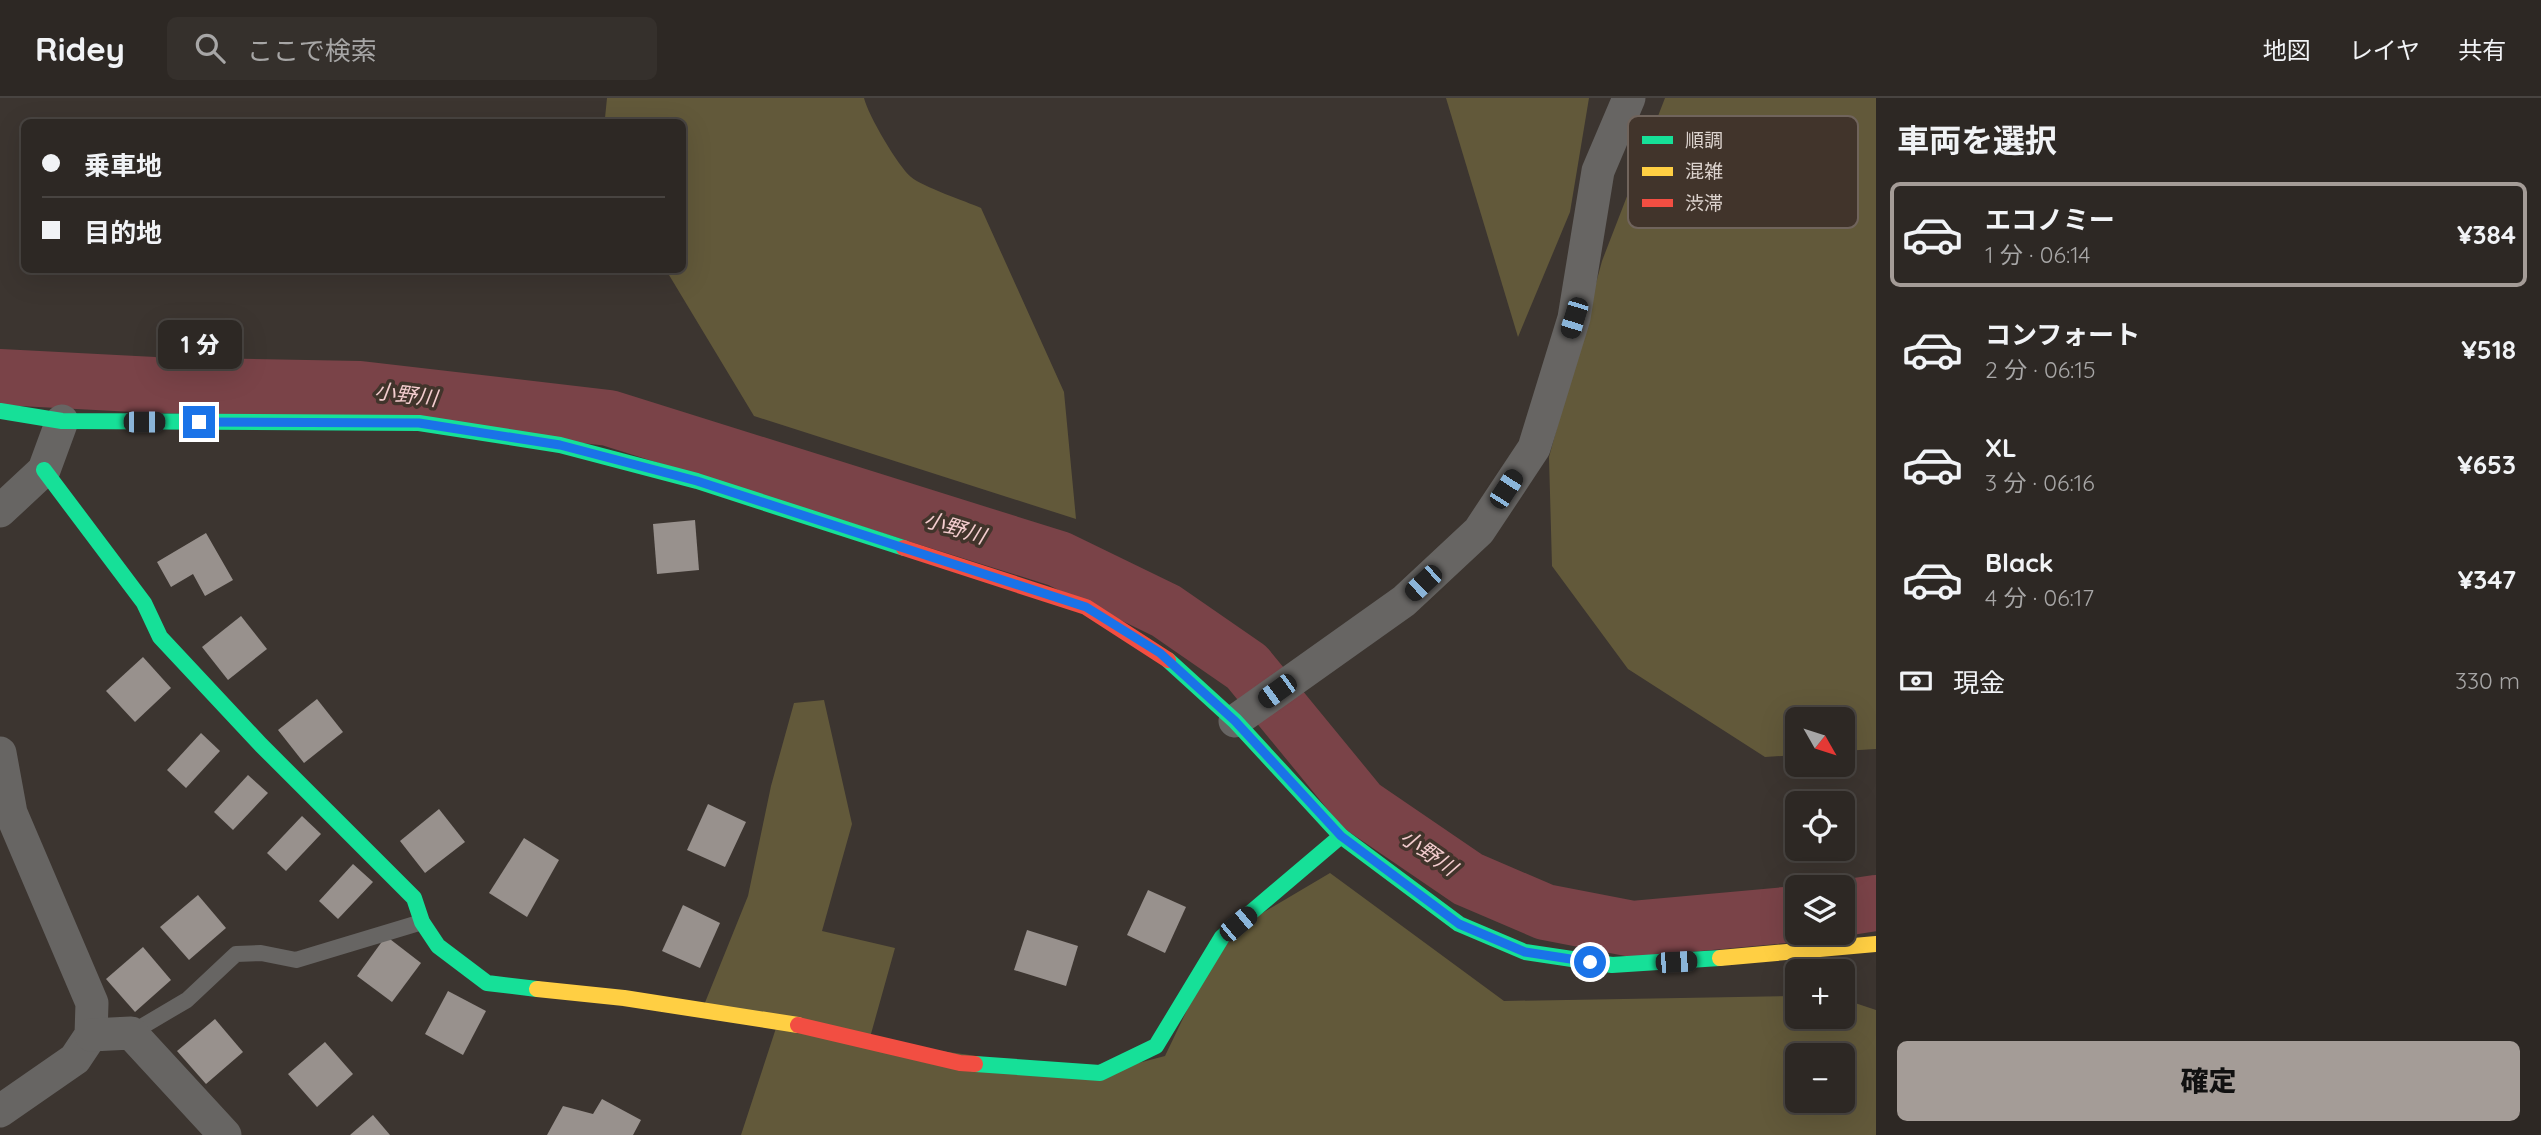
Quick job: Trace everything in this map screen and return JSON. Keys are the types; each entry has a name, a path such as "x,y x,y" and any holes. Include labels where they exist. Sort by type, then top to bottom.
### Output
{"street":[{"path":"1235,721 1404,601 1479,531 1534,448 1574,318 1598,171 1629,98"},
{"path":"0,411 62,421 419,423 572,448 697,481 1086,607 1160,653 1235,721 1341,836 1459,924 1525,952 1612,965 1876,944"},
{"path":"0,511 44,470 62,421"},
{"path":"44,470 144,603 160,637 261,745 414,898 422,922 438,946 487,983 624,998 792,1024 960,1063 1100,1073 1156,1046 1222,937 1341,836"},
{"path":"0,753 11,813 92,1003 91,1035 75,1059 0,1111"},
{"path":"91,1035 131,1033 225,1135"}],"lane":[{"path":"131,1033 187,1000 236,954 261,953 296,960 422,922"}],"shaded area":[{"path":"607,98 864,98 884,140 911,177 981,208 1064,392 1076,519 754,416 668,273 686,273 686,119 605,118"},
{"path":"1446,98 1589,98 1570,212 1518,337"},
{"path":"1665,98 1876,98 1876,749 1855,750 1855,707 1785,707 1785,756 1765,757 1628,669 1552,566 1549,457 1602,261 1628,194 1628,228 1858,228 1858,116 1658,116"},
{"path":"824,700 852,824 822,931 895,948 869,1041 1100,1073 1165,1056 1222,937 1330,873 1504,1001 1785,996 1785,1029 1855,1029 1855,1003 1876,1010 1876,1135 741,1135 778,1022 702,1010 748,896 771,786 794,703"}],"building":[{"path":"695,520 699,570 657,574 653,524"},
{"path":"206,533 233,580 205,596 193,574 171,587 157,562"},
{"path":"241,616 267,649 228,680 202,647"},
{"path":"143,657 171,688 135,722 106,691"},
{"path":"317,699 343,732 304,763 278,730"},
{"path":"201,733 220,751 186,788 167,770"},
{"path":"248,775 268,793 233,830 214,812"},
{"path":"708,804 746,822 725,867 687,850"},
{"path":"439,809 465,842 425,873 400,841"},
{"path":"302,816 321,834 286,871 267,853"},
{"path":"524,838 559,860 527,917 489,893"},
{"path":"353,864 373,882 338,919 319,901"},
{"path":"1148,890 1186,907 1165,953 1127,935"},
{"path":"198,895 226,928 189,960 160,927"},
{"path":"683,905 720,923 700,968 662,951"},
{"path":"1027,930 1078,946 1066,986 1014,970"},
{"path":"386,936 421,963 392,1002 357,976"},
{"path":"143,947 171,980 135,1012 106,979"},
{"path":"448,991 486,1011 463,1055 425,1034"},
{"path":"215,1019 243,1052 206,1084 177,1051"},
{"path":"325,1042 353,1074 317,1107 288,1074"},
{"path":"602,1099 641,1120 633,1135 547,1135 563,1106 593,1114"},
{"path":"373,1115 390,1135 350,1135"}],"waterway":[{"name":"小野川","path":"0,377 154,385 360,389 609,418 1059,559 1166,611 1247,667 1361,806 1468,879 1545,912 1633,929 1785,915"},
{"name":"小野川","path":"1855,906 1876,903"}],"traffic: fast":[{"path":"0,411 62,421 419,423 560,445 697,481 904,548"},
{"path":"44,470 144,603 160,637 261,745 414,898 422,922 438,946 487,983 537,989"},
{"path":"1168,660 1235,721 1341,836 1459,924 1525,952 1612,965 1720,958"},
{"path":"975,1064 1100,1073 1156,1046 1222,937 1341,836"}],"traffic: slow":[{"path":"1720,958 1876,944"},
{"path":"537,989 624,998 798,1025"}],"traffic: jam":[{"path":"904,548 1086,607 1168,660"},
{"path":"798,1025 960,1063 975,1064"}],"route":[{"path":"199,422 419,423 560,445 697,481 1086,607 1160,653 1235,721 1341,836 1459,924 1525,952 1590,962"}]}
